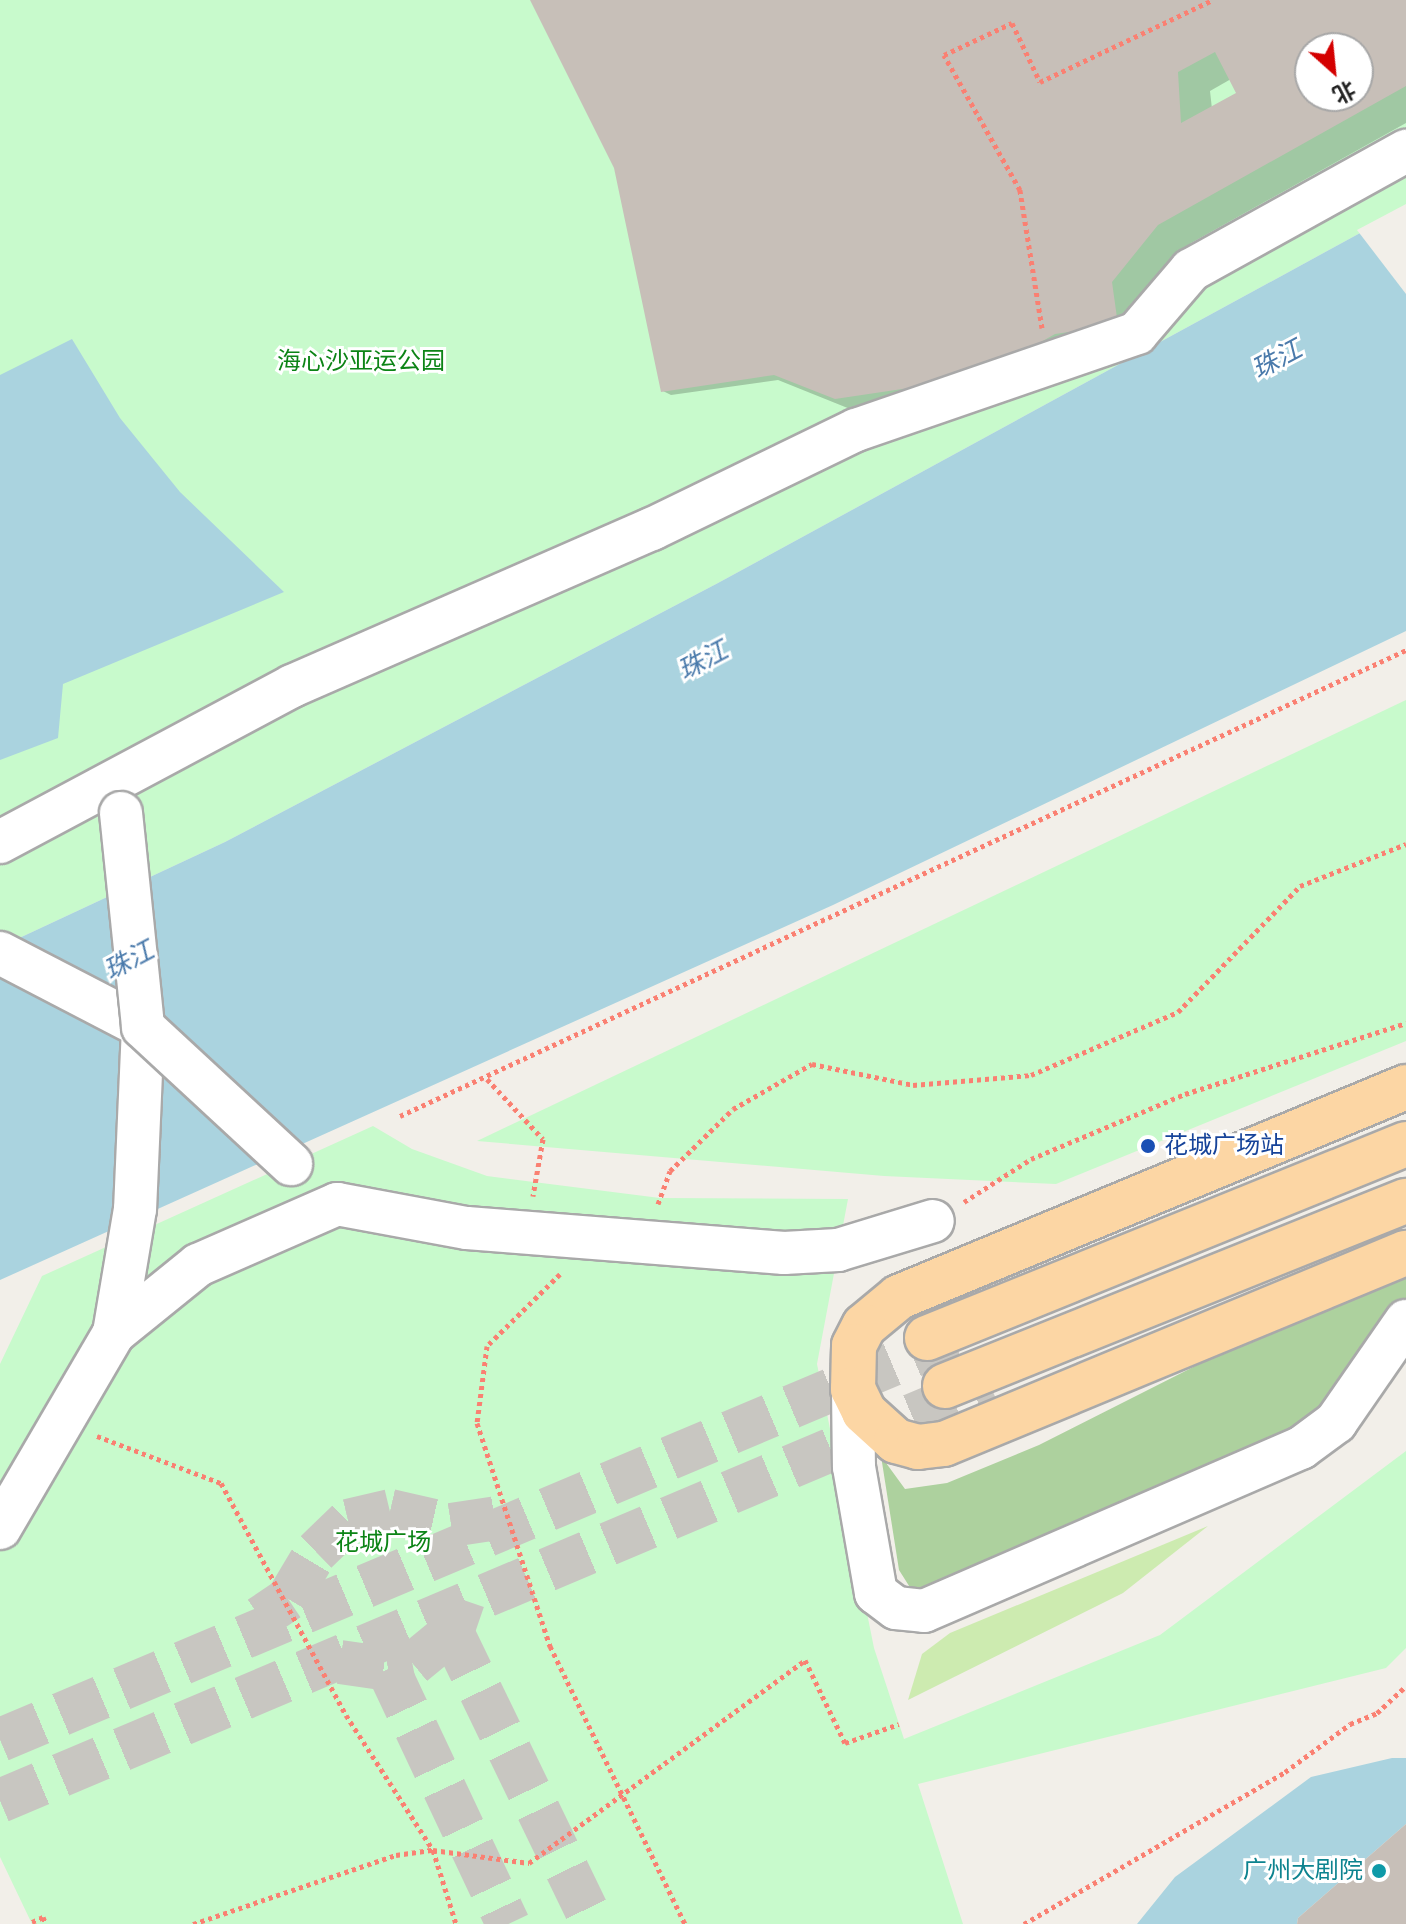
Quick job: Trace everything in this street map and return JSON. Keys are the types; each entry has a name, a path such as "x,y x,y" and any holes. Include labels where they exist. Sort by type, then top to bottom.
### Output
{"main road":[{"path":"1406,1087 899,1297 864,1326 854,1346 853,1389 864,1412 896,1441 918,1447 944,1444 1406,1253"},
{"path":"927,1338 1406,1144"},
{"path":"945,1386 1406,1201"}],"street":[{"path":"0,842 117,799 292,686 652,529 856,430 1137,333 1191,270 1406,151"},
{"path":"0,1528 64,1424 114,1333 130,1238 143,1027 117,799"},
{"path":"0,953 143,1027 337,1204 467,1228 784,1253 838,1250 933,1221"},
{"path":"114,1333 198,1265 337,1204"},
{"path":"853,1389 854,1467 876,1593 896,1608 924,1611 1301,1448 1336,1422 1406,1321"}],"path":[{"path":"1048,363 1020,190 944,55 1012,23 1040,82 1213,0"},
{"path":"400,1116 487,1079 1406,650"},
{"path":"647,1243 670,1171 733,1109 812,1064 913,1085 1031,1075 1178,1012 1300,886 1406,844"},
{"path":"933,1221 1031,1159 1185,1094 1406,1023"},
{"path":"487,1079 543,1139 535,1183"},
{"path":"595,1240 487,1346 477,1423 550,1646 619,1796 685,1924"},
{"path":"64,1424 221,1483 346,1715 433,1850 456,1924"},
{"path":"193,1924 396,1855 433,1850 529,1863 805,1660 845,1743 899,1724"},
{"path":"1024,1924 1285,1772 1350,1724 1377,1713 1406,1686"},
{"path":"32,1922 43,1917 46,1924"}],"green space":[{"name":"海心沙亚运公园","path":"0,0 1406,0 1406,208 718,583 225,842 0,947"},
{"path":"1406,700 1406,1041 1056,1184 884,1176 477,1141"},
{"name":"花城广场","path":"373,1126 412,1149 487,1176 660,1198 848,1199 817,1364 874,1648 904,1739 1160,1635 1406,1451 1406,1648 1386,1668 918,1784 963,1924 32,1924 0,1857 0,1364 42,1276"},
{"path":"1406,1275 1406,1298 1301,1433 948,1591 911,1589 899,1570 881,1456 905,1489 947,1483 1039,1445 1223,1352"},
{"path":"1208,1526 1123,1593 908,1700 922,1654 950,1633"}],"water":[{"name":"珠江","path":"1406,208 1406,631 833,905 0,1280 0,947 225,842 718,583"},
{"path":"72,339 120,418 180,492 284,592 63,684 58,738 0,760 0,375"},
{"path":"1392,1758 1406,1758 1406,1824 1298,1918 1297,1924 1137,1924 1175,1877 1311,1777"}],"pier":[{"path":"1406,204 1406,294 1357,230"}],"building":[{"path":"530,0 1406,0 1406,86 1374,104 1374,32 1294,32 1294,112 1360,112 1158,225 1112,282 1118,325 1055,334 1011,359 929,385 835,399 774,375 661,392 614,168","holes":["1215,52 1236,93 1181,123 1178,72"]},
{"name":"广州大剧院","path":"1406,1824 1406,1924 1297,1924 1298,1918"}],"tunnel":[{"path":"0,1740 969,1332"},
{"path":"0,1801 989,1383"},
{"path":"260,1618 288,1599 316,1552 348,1521 390,1511 451,1525 497,1518"},
{"path":"340,1662 388,1669 413,1664 452,1632 463,1600"},
{"path":"452,1632 593,1924"},
{"path":"388,1669 508,1924"}],"place":[{"name":"花城广场站","path":"1148,1146"},
{"name":"广州大剧院","path":"1379,1871"}]}
